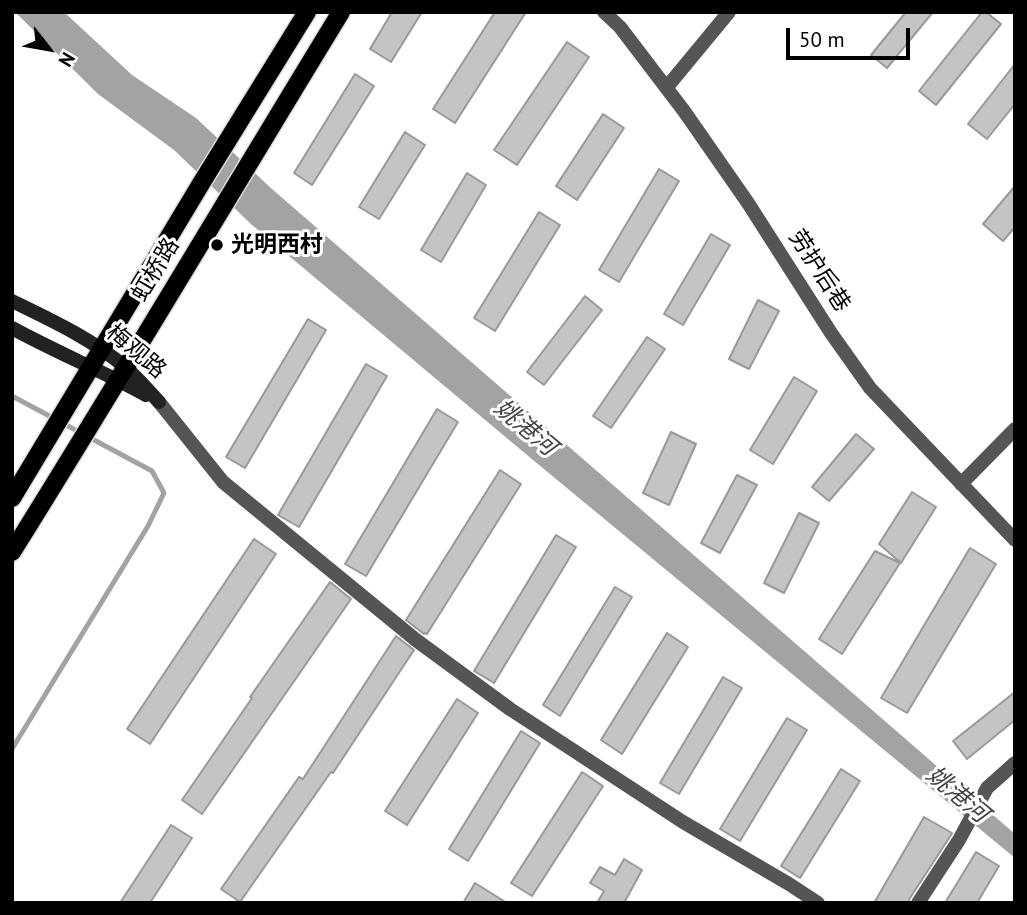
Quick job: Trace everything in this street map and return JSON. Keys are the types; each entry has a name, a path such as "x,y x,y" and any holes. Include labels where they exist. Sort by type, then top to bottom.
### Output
{"main road":[{"name":"虹桥路","path":"12,498 307,12"},
{"name":"虹桥路","path":"12,552 341,12"}],"street":[{"name":"劳护后巷","path":"604,12 620,27 667,87 748,202 870,388 1015,540"},
{"path":"667,87 729,12"},
{"name":"梅观路","path":"12,301 65,327 101,349 122,374 159,402 223,482 416,640 510,709 682,822 818,903"},
{"name":"梅观路","path":"12,328 90,366 122,374"},
{"path":"961,484 1015,429"},
{"path":"918,903 964,831 987,788 1015,763"}],"water":[{"name":"姚港河","path":"15,12 64,12 132,75 196,118 272,189 1015,834 1015,858 252,225 174,150 98,94"}],"building":[{"path":"392,12 422,12 391,62 370,49"},
{"path":"495,12 526,12 455,123 433,109"},
{"path":"906,12 933,12 887,68 871,55"},
{"path":"982,12 986,12 1001,24 936,105 919,91"},
{"path":"567,42 589,57 517,165 494,150"},
{"path":"1015,64 1015,104 987,139 968,124"},
{"path":"355,74 374,86 312,185 294,173"},
{"path":"603,114 624,128 577,200 556,186"},
{"path":"405,132 425,145 379,219 359,207"},
{"path":"659,169 679,181 619,282 599,270"},
{"path":"467,173 486,185 441,262 421,250"},
{"path":"1015,186 1015,227 1003,241 983,224"},
{"path":"539,212 560,225 495,331 474,318"},
{"path":"711,234 730,245 683,325 664,314"},
{"path":"585,296 602,310 544,385 527,372"},
{"path":"758,300 779,311 749,369 729,359"},
{"path":"308,319 326,330 245,468 226,457"},
{"path":"647,337 665,349 611,428 593,416"},
{"path":"366,364 387,376 299,527 278,515"},
{"path":"794,377 817,391 773,464 750,450"},
{"path":"437,409 458,422 366,576 345,564"},
{"path":"671,432 696,444 669,505 643,493"},
{"path":"856,434 874,449 829,501 812,487"},
{"path":"500,470 521,484 427,634 424,634 406,620"},
{"path":"737,475 757,485 720,553 701,543"},
{"path":"912,492 936,507 901,563 879,544"},
{"path":"799,513 819,523 784,593 764,583"},
{"path":"556,535 576,547 494,683 474,671"},
{"path":"254,539 276,554 150,744 127,729"},
{"path":"970,548 996,564 907,713 881,698"},
{"path":"875,551 900,563 842,654 819,639"},
{"path":"330,582 351,599 202,814 182,800"},
{"path":"615,587 632,597 560,716 543,705"},
{"path":"667,633 688,647 622,754 601,740"},
{"path":"396,636 414,650 333,773 331,772 240,902 221,889 299,777 303,779"},
{"path":"723,677 742,688 679,794 660,783"},
{"path":"1015,692 1015,720 967,759 953,741"},
{"path":"457,699 478,713 407,825 385,811"},
{"path":"787,718 807,730 740,841 720,829"},
{"path":"521,731 540,743 468,861 449,849"},
{"path":"841,769 860,781 800,878 781,866"},
{"path":"582,772 603,786 532,896 511,883"},
{"path":"924,817 952,833 951,835 908,903 874,903"},
{"path":"171,825 192,838 150,903 120,903"},
{"path":"976,852 999,866 977,903 945,903"},
{"path":"624,859 642,870 624,903 597,903 604,891 590,883 600,867 615,875"},
{"path":"475,883 507,903 463,903"}],"waterway":[{"path":"12,396 152,471 164,493 148,526 12,749"}],"place":[{"name":"光明西村","path":"217,245"}]}
